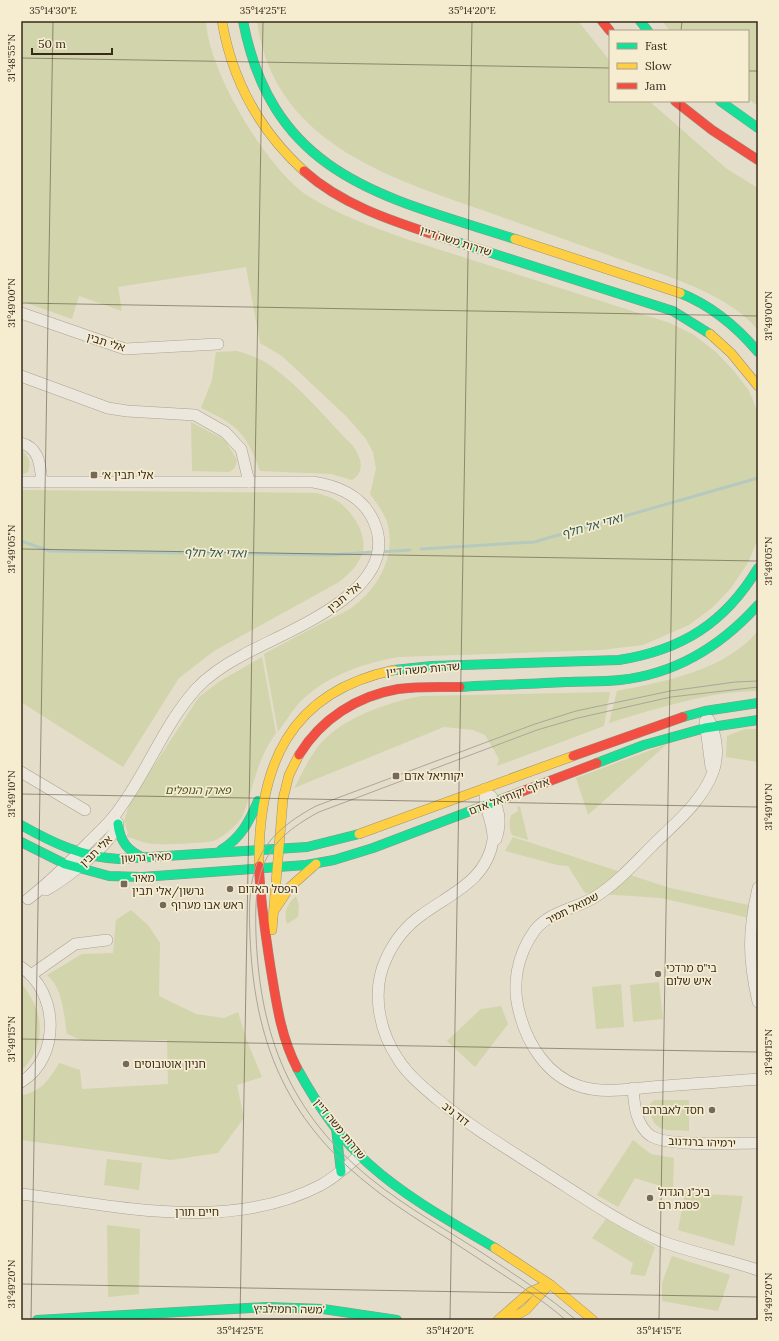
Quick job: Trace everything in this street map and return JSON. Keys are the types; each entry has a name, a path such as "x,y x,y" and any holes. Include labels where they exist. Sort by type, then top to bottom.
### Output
{"main road":[{"name":"שדרות משה דיין","path":"222,21 231,61 248,100 282,150 312,178 360,208 400,224 673,311 690,320 722,344 738,359 758,386"},
{"name":"שדרות משה דיין","path":"243,21 250,55 266,90 298,137 319,158 337,171 370,190 407,204 681,293 718,314 758,352"},
{"path":"602,21 609,30"},
{"path":"640,21 647,30"},
{"path":"676,102 712,130 758,160"},
{"path":"721,102 758,128"},
{"name":"שדרות משה דיין","path":"593,1320 546,1283 423,1204 376,1170 360,1155 335,1127 308,1088 282,1034 275,1006 261,885 263,867 259,849 262,803 266,780 276,755 304,716 329,695 351,682 378,673 415,667 619,660 645,655 687,640 710,625 735,600 758,568"},
{"name":"שדרות משה דיין","path":"270,965 281,812 289,776 294,765 309,742 331,719 360,701 383,693 416,688 635,678 677,667 709,651 735,630 758,605"},
{"name":"אלוף יקותיאל אדם","path":"278,848 307,847 346,838 485,789 639,730 705,711 758,703"},
{"name":"אלוף יקותיאל אדם","path":"263,867 317,863 373,848 644,745 709,727 758,720"},
{"path":"218,852 238,839 246,830 266,780"},
{"path":"244,869 259,849 281,812"},
{"path":"118,824 118,833 122,842 132,853 144,858"},
{"name":"מאיר גרשון","path":"21,825 78,853 107,858 144,858 278,848"},
{"name":"מאיר גרשון","path":"21,842 71,867 100,876 129,878 263,867"},
{"path":"263,867 278,848"},
{"path":"273,914 290,887 317,863"},
{"path":"335,1127 341,1172"},
{"path":"517,1264 523,1280 524,1297"},
{"path":"498,1320 524,1297 546,1283"},
{"path":"508,1320 526,1310 546,1283"},
{"name":"משה רחמילביץ'","path":"36,1320 267,1307 330,1310 397,1320"}],"street":[{"name":"אלי תבין","path":"21,313 125,349 218,344"},
{"path":"21,376 108,408 127,411 195,415 226,432 242,449 249,482"},
{"path":"21,443 32,448 38,457 42,482"},
{"name":"אלי תבין","path":"21,482 313,482 337,487 348,492 366,508 376,526 378,544 375,561 364,580 332,608 242,656 209,677 172,719 120,808 78,853 71,867"},
{"name":"שמואל תמיר","path":"705,711 709,727 710,778 698,798 608,888 585,903 546,919 525,945 519,960 516,980 518,1008 529,1040 539,1056 550,1068 564,1079 579,1086 610,1090 758,1079"},
{"path":"21,772 86,810"},
{"name":"דוד ניב","path":"485,789 490,803 493,830 491,848 478,875 450,896 422,914 407,927 391,950 381,975 378,1003 382,1024 389,1044 406,1070 428,1091 472,1126 617,1219 663,1241 758,1270"},
{"name":"אלי תבין","path":"71,867 91,856 112,836 118,824 120,808"},
{"path":"25,899 71,867"},
{"path":"758,888 752,920 749,949 753,981 758,1002"},
{"path":"31,975 74,944 107,940"},
{"path":"21,967 31,975 43,994 51,1030 48,1050 44,1058 32,1073 21,1082"},
{"name":"ירמיהו ברנדנוב","path":"633,1088 635,1108 639,1118 645,1129 657,1138 675,1142 758,1143"},
{"name":"חיים תורן","path":"21,1194 156,1211 207,1213 239,1210 283,1200 322,1185 341,1172 360,1155"}],"green space":[{"path":"21,21 206,21 209,42 217,66 242,117 258,142 275,164 292,183 308,196 344,215 406,239 670,323 694,335 716,352 734,371 749,391 758,412 758,538 749,561 731,588 713,607 689,625 643,645 601,650 399,657 359,667 333,678 310,693 297,705 278,732 264,654 352,607 372,588 384,567 390,543 389,531 386,519 370,494 376,469 373,452 366,439 348,418 282,356 260,343 246,267 118,287 122,311 79,296 72,319 21,301"},
{"path":"257,21 578,21 609,60 609,102 650,102 727,169 758,188 758,330 733,307 702,290 668,276 447,198 374,168 340,148 310,125 285,97 267,62"},
{"path":"662,21 758,21 758,106 749,100 749,30 669,30"},
{"path":"237,351 267,363 282,374 314,404 353,446 360,460 361,468 359,473 352,480 331,474 260,471 250,448 239,432 232,425 201,408 212,380 216,352"},
{"path":"191,422 225,440 237,460 235,468 229,472 192,471"},
{"path":"21,449 27,457 30,465 28,472 21,475"},
{"path":"21,490 317,493 332,498 345,507 350,513 362,535 364,543 363,551 357,564 339,582 214,651 179,678 123,767 21,702"},
{"path":"758,631 758,691 702,697 609,723 617,691 674,678 711,665 729,656 744,645"},
{"name":"פארק הנופלים","path":"262,657 276,733 259,764 247,804 241,818 225,834 213,841 150,844 126,837 128,833 124,821 130,802 199,697 220,681"},
{"path":"610,692 604,726 497,766 499,759 485,735 473,730 444,727 294,788 317,748 336,729 372,710 410,698 422,696"},
{"path":"745,729 758,729 758,762 726,757 727,736"},
{"path":"667,744 588,815 576,778"},
{"path":"520,806 528,840 512,835 510,830 511,815 518,811 517,807"},
{"path":"513,837 670,888 758,907 758,920 661,898 585,893 568,866 557,865 505,851"},
{"path":"296,896 299,905 298,917 287,924 285,915 287,908"},
{"path":"131,910 148,925 160,943 159,996 196,1014 224,1018 238,1012 247,1041 262,1077 237,1085 244,1118 218,1153 171,1160 21,1140 21,1096 34,1091 44,1084 59,1063 80,1070 82,1089 168,1084 167,1040 83,1041 67,1034 60,994 52,980 47,975 82,954 113,953 116,920"},
{"path":"659,982 663,1019 633,1022 630,985"},
{"path":"21,983 29,994 34,1005 40,1027 36,1050 30,1061 21,1071"},
{"path":"621,984 624,1027 596,1029 592,987"},
{"path":"501,1006 508,1024 475,1067 447,1041 481,1009"},
{"path":"654,1100 689,1100 689,1131 667,1130 656,1125 651,1113 650,1104"},
{"path":"633,1140 651,1154 674,1158 673,1190 635,1178 618,1207 597,1195"},
{"path":"107,1159 142,1163 139,1190 104,1185"},
{"path":"685,1193 743,1196 734,1246 678,1230"},
{"path":"606,1219 655,1247 645,1276 630,1274 633,1263 592,1238"},
{"path":"107,1225 140,1229 139,1294 108,1297"},
{"path":"672,1256 730,1275 718,1311 662,1301 662,1283"}],"waterway":[{"name":"ואדי אל חלף","path":"421,549 534,542 758,478"},
{"name":"ואדי אל חלף","path":"21,541 50,551 330,555 373,552"},
{"name":"ואדי אל חלף","path":"379,552 410,550"}],"tram line":[{"path":"566,1320 545,1303 408,1213 368,1184 339,1159 315,1132 295,1104 279,1074 267,1043 258,1009 253,974 249,913 250,892 253,875 259,859 268,844 280,831 296,818 316,806 535,724 576,711 670,691 735,682 758,681"},
{"path":"576,1320 521,1279 385,1190 343,1154 319,1127 300,1100 285,1070 273,1040 264,1007 256,935 257,894 260,877 265,862 273,848 284,835 319,812 537,730 578,718 671,697 758,687"}],"traffic: fast":[{"path":"243,21 258,73 280,115 308,147 341,173 379,193 421,209 515,239"},
{"path":"640,21 647,30"},
{"path":"721,102 758,128"},
{"path":"435,235 673,311 710,334"},
{"path":"680,293 712,310 741,334 758,352"},
{"path":"394,670 432,666 619,660 642,655 663,649 700,631 716,619 731,604 758,568"},
{"path":"460,687 613,681 660,672 696,656 713,645 744,620 758,605"},
{"path":"683,717 705,711 758,703"},
{"path":"597,763 644,745 705,728 758,720"},
{"path":"21,842 65,864 109,876 142,877 306,865 334,860 373,848 510,796"},
{"path":"221,850 234,840 244,829 258,801"},
{"path":"118,824 123,841 129,849 144,858"},
{"path":"21,825 68,848 105,858 119,859 307,847 359,834"},
{"path":"297,1068 329,1120 359,1155 384,1177 415,1199 495,1248"},
{"path":"336,1128 341,1172"},
{"path":"37,1320 267,1307 323,1309 397,1320"}],"traffic: slow":[{"path":"222,21 233,64 250,103 261,122 274,139 304,171"},
{"path":"515,239 680,293"},
{"path":"710,334 731,353 758,386"},
{"path":"259,866 260,830 265,796 274,766 287,739 305,715 328,696 358,681 394,670"},
{"path":"272,930 283,799 289,775 299,755"},
{"path":"359,834 573,756"},
{"path":"276,908 290,887 316,864"},
{"path":"495,1248 551,1285 593,1320"},
{"path":"498,1320 530,1292 548,1284"},
{"path":"508,1320 526,1310 547,1287"}],"traffic: jam":[{"path":"602,21 609,30"},
{"path":"676,102 712,130 758,160"},
{"path":"304,171 318,183 366,210 435,235"},
{"path":"299,755 318,730 329,720 354,703 368,697 383,692 406,688 460,687"},
{"path":"573,756 683,717"},
{"path":"510,796 597,763"},
{"path":"259,866 263,915 277,1004 286,1043 297,1068"}],"place":[{"name":"אלי תבין א׳","path":"94,475"},
{"name":"יקותיאל אדם","path":"396,776"},
{"name":"מאיר גרשון/אלי תבין","path":"124,884"},
{"name":"הפסל האדום","path":"230,889"},
{"name":"ראש אבו מערוף","path":"163,905"},
{"name":"בי\"ס מרדכי איש שלום","path":"658,974"},
{"name":"חניון אוטובוסים","path":"126,1064"},
{"name":"חסד לאברהם","path":"712,1110"},
{"name":"ביכ\"נ הגדול פסגת רם","path":"650,1198"}]}
